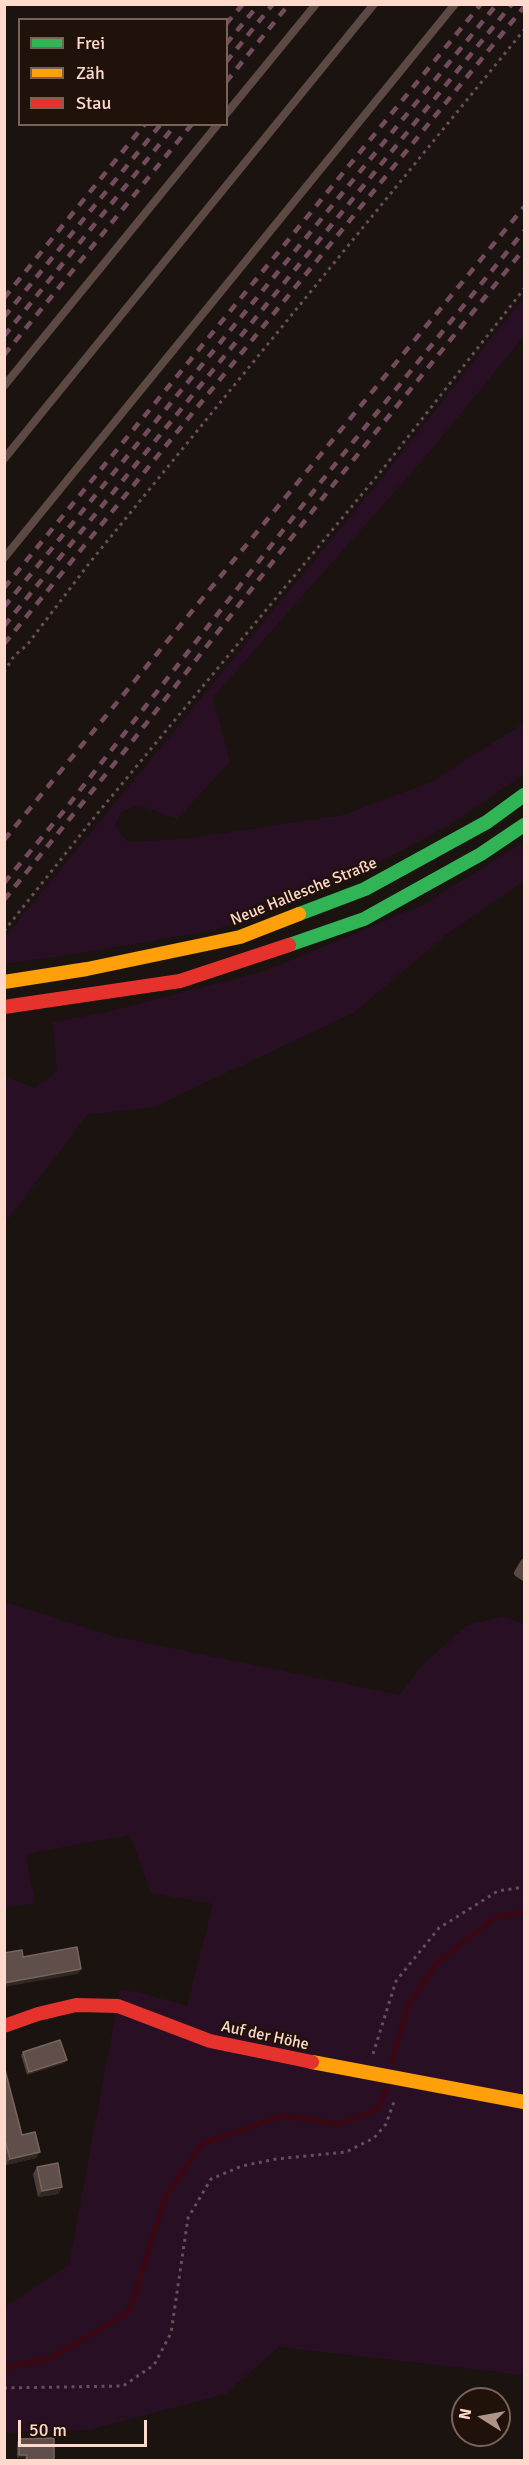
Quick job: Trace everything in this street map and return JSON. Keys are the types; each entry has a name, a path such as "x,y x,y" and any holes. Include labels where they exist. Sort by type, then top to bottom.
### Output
{"main road":[{"name":"Neue Hallesche Straße","path":"4,982 87,969 240,937 365,889 487,822 525,795"},
{"path":"4,1007 180,981 256,957 364,918 481,854 525,825"},
{"name":"Auf der Höhe","path":"4,2026 38,2014 76,2005 118,2006 210,2041 525,2102"}],"lane":[{"path":"228,112 316,4"},
{"path":"4,459 374,4"},
{"path":"4,558 455,4"},
{"path":"4,386 216,126"},
{"path":"525,1563 518,1573 525,1577"}],"path":[{"path":"4,672 14,656 27,645 91,561 525,30"},
{"path":"4,932 104,805 382,470 525,289"},
{"path":"368,2073 396,1981 439,1928 498,1891 525,1887"},
{"path":"4,2388 123,2386 154,2365 171,2333 188,2218 211,2179 254,2164 346,2152 374,2138 386,2124 393,2108 398,2079"}],"shaded area":[{"path":"524,297 524,336 428,454 213,697 230,762 177,819 139,805 121,812 115,826 128,842 184,839 343,815 433,781 524,723 524,774 448,826 336,885 215,930 5,964 5,937 386,473"},
{"path":"524,842 524,881 447,934 355,1012 154,1107 87,1115 5,1223 5,1077 35,1088 57,1071 53,1022 107,1012 265,971 423,905"},
{"path":"5,1602 113,1636 400,1695 418,1669 466,1626 503,1616 524,1624 524,2375 279,2347 225,2394 89,2430 5,2433 5,2307 69,2265 120,1990 138,1992 187,2006 213,1904 151,1893 130,1835 26,1854 35,1903 5,1908"}],"building":[{"path":"77,1947 81,1969 4,1983 4,1953 22,1950 23,1957"},
{"path":"60,2040 67,2060 29,2072 23,2052"},
{"path":"4,2066 22,2135 35,2132 40,2152 10,2159 4,2136"},
{"path":"58,2163 62,2187 42,2191 37,2167"},
{"path":"54,2438 54,2460 27,2460 27,2455 19,2455 19,2439"}],"waterway":[{"path":"392,2061 408,2005 436,1964 496,1917 524,1912"},
{"path":"4,2368 51,2358 129,2312 166,2195 202,2144 282,2116 338,2124 378,2109 387,2088"}],"railway":[{"path":"228,22 243,4"},
{"path":"228,42 259,4"},
{"path":"228,60 273,4"},
{"path":"228,80 289,4"},
{"path":"4,588 481,4"},
{"path":"4,607 497,4"},
{"path":"4,626 512,4"},
{"path":"4,644 524,7"},
{"path":"4,298 143,126"},
{"path":"4,317 159,126"},
{"path":"4,336 174,126"},
{"path":"4,355 190,126"},
{"path":"4,840 524,207"},
{"path":"4,883 63,812 320,483 524,231"},
{"path":"4,900 127,748 329,490 524,249"}],"traffic: fast":[{"path":"299,914 365,889 487,822 524,795"},
{"path":"289,945 364,919 481,854 524,825"}],"traffic: slow":[{"path":"4,982 87,969 240,937 299,914"},
{"path":"312,2062 524,2102"}],"traffic: jam":[{"path":"4,1007 180,981 289,945"},
{"path":"4,2026 38,2014 76,2005 118,2006 210,2041 312,2062"}]}
